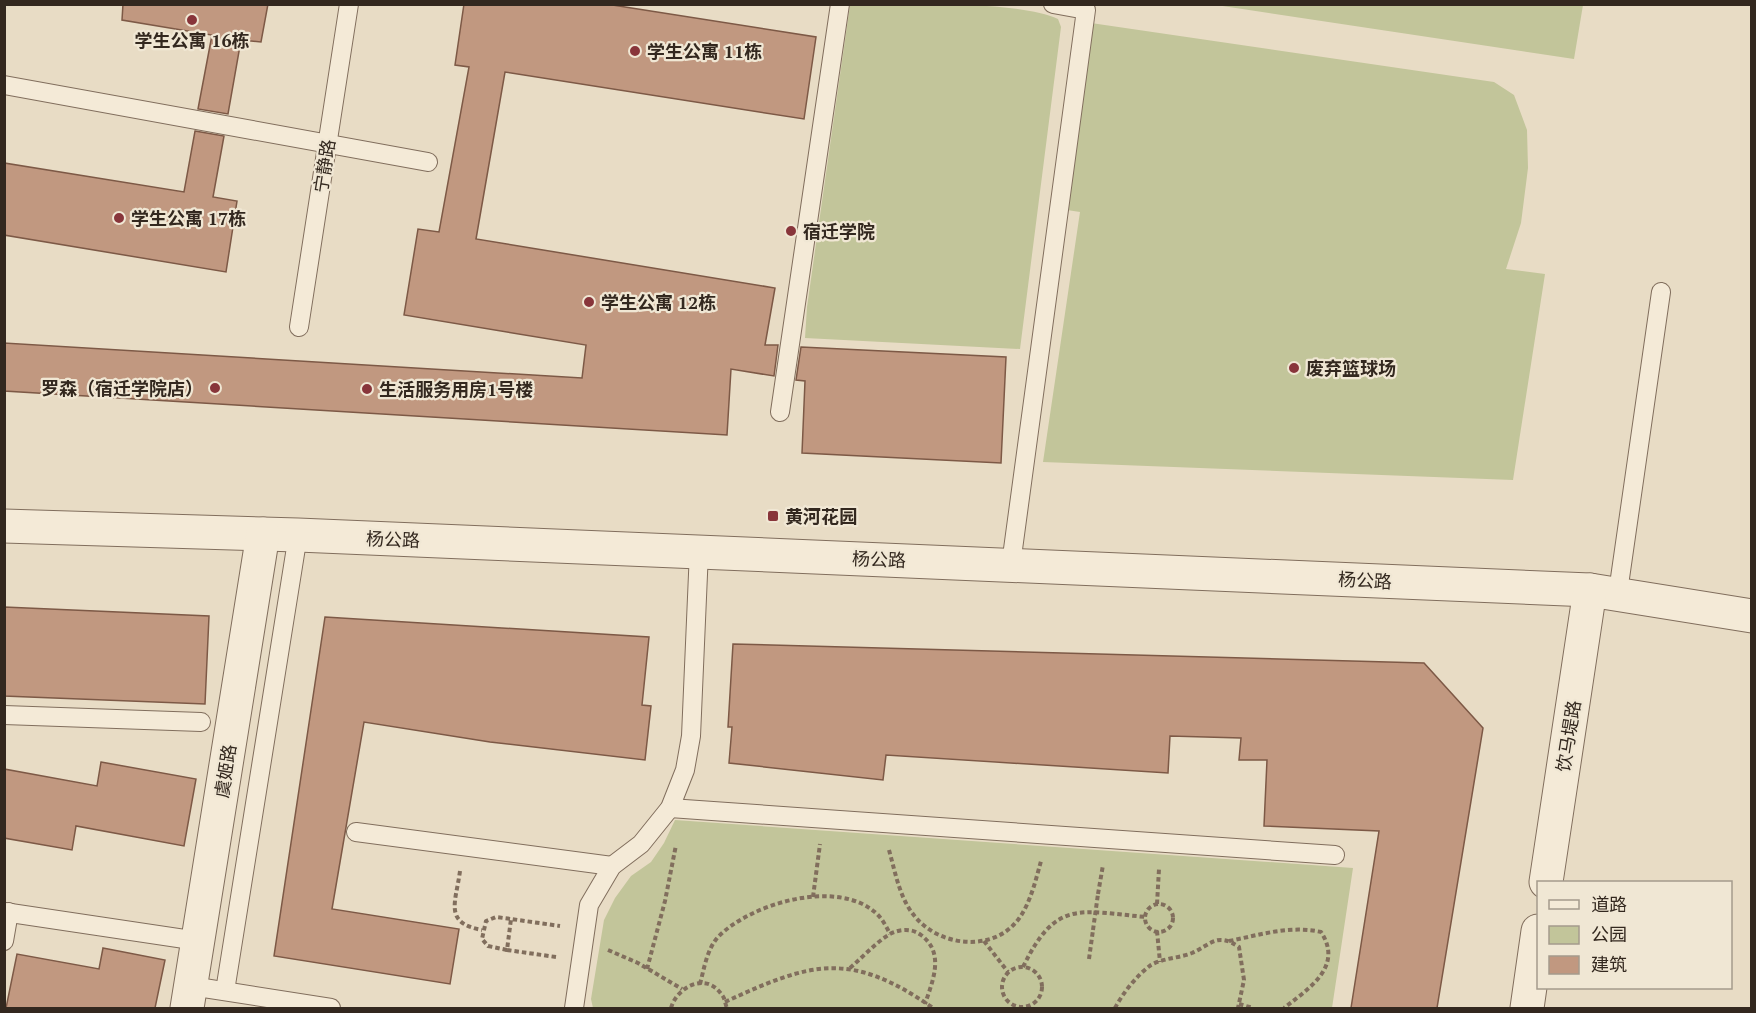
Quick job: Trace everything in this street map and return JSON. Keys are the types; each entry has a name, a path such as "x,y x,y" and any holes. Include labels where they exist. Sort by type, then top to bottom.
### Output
{"street":[{"name":"杨公路","path":"4,526 699,551 1604,591 1752,616"},
{"name":"虞姬路","path":"189,997 263,534"},
{"name":"饮马堤路","path":"1546,881 1604,591"},
{"path":"1527,1008 1537,944"}],"lane":[{"name":"宁静路","path":"299,327 349,4"},
{"path":"780,412 840,4"},
{"path":"1011,564 1086,10 1053,4"},
{"path":"4,85 428,162"},
{"path":"1604,591 1661,292"},
{"path":"225,991 298,535"},
{"path":"574,1008 589,905 612,866 641,844 677,808 691,736 699,551"},
{"path":"4,715 201,722"},
{"path":"677,808 1335,855"},
{"path":"356,832 612,866"},
{"path":"4,941 7,912 198,941"},
{"path":"189,997 225,991 331,1008"}],"path":[{"path":"647,969 665,901 677,808"},
{"path":"813,897 823,819"},
{"path":"881,822 902,895 911,912 927,929 953,941 984,941 1011,926 1020,917 1033,891 1048,834"},
{"path":"1156,904 1160,842"},
{"path":"464,847 454,910 460,924 482,930"},
{"path":"1089,959 1098,894"},
{"path":"700,984 710,950 717,938 729,927 770,905 799,897 847,900 868,908 878,915 890,934"},
{"path":"1156,904 1170,908 1173,921 1164,931 1150,928 1146,917 1150,907 1156,904"},
{"path":"1023,967 1041,932 1052,922 1069,915 1091,912 1146,917"},
{"path":"581,960 488,946 482,939 482,930 486,921 496,917 585,934 682,989"},
{"path":"507,950 511,919"},
{"path":"1115,1008 1133,982 1152,965 1192,953 1213,940 1229,941 1282,929 1305,928 1321,932 1327,941 1328,954 1319,981 1284,1008"},
{"path":"850,968 890,934 903,929 918,932 932,946 936,958 935,972 925,1004"},
{"path":"922,936 927,929"},
{"path":"1157,931 1160,962"},
{"path":"984,941 1008,972"},
{"path":"1229,941 1239,947 1243,961 1244,980 1239,1006 1253,1008"},
{"path":"1023,967 1034,971 1041,980 1042,991 1037,1000 1028,1007 1016,1008 1002,994 1001,984 1008,972 1023,967"},
{"path":"725,1002 797,972 850,968 865,972 933,1008"},
{"path":"671,1008 674,998 682,989 700,984 711,985 723,995 727,1008"}],"green space":[{"path":"850,5 987,6 1039,13 1058,19 1061,27 1020,349 805,338 807,307"},
{"path":"1216,5 1583,5 1574,59"},
{"path":"1091,23 1494,82 1514,95 1527,130 1528,168 1521,223 1506,269 1545,274 1513,480 1043,462 1080,212 1067,210"},
{"path":"675,820 1353,868 1332,1008 593,1008 591,999 604,920 615,898 631,876 651,862 664,843"}],"building":[{"name":"学生公寓 16栋","path":"123,4 268,4 261,42 241,40 228,114 198,109 212,35 122,20"},
{"path":"464,4 606,4 816,37 804,119 505,72 476,239 775,288 765,345 778,345 774,376 731,369 727,435 4,391 4,343 582,378 586,345 404,315 418,229 439,232 469,67 455,65"},
{"name":"学生公寓 17栋","path":"195,131 224,136 213,197 237,201 226,272 4,235 4,163 184,192"},
{"path":"801,347 1006,357 1001,463 802,453 805,381 796,380"},
{"path":"4,607 209,616 205,704 4,696"},
{"path":"325,617 649,637 642,705 651,706 645,760 490,742 364,722 332,909 459,929 450,984 274,956"},
{"path":"733,644 1424,663 1483,728 1437,1008 1351,1008 1379,831 1264,826 1267,760 1239,760 1241,738 1170,736 1168,773 886,755 883,780 729,763 732,727 728,727"},
{"path":"101,762 196,779 184,846 76,826 72,850 4,838 4,769 97,786"},
{"path":"103,948 165,960 155,1008 6,1008 17,954 99,969"}],"place":[{"name":"学生公寓 16栋","path":"192,20"},
{"name":"学生公寓 11栋","path":"635,51"},
{"name":"学生公寓 17栋","path":"119,218"},
{"name":"宿迁学院","path":"791,231"},
{"name":"学生公寓 12栋","path":"589,302"},
{"name":"废弃篮球场","path":"1294,368"},
{"name":"罗森（宿迁学院店）","path":"215,388"},
{"name":"生活服务用房1号楼","path":"367,389"},
{"name":"黄河花园","path":"773,516"}]}
